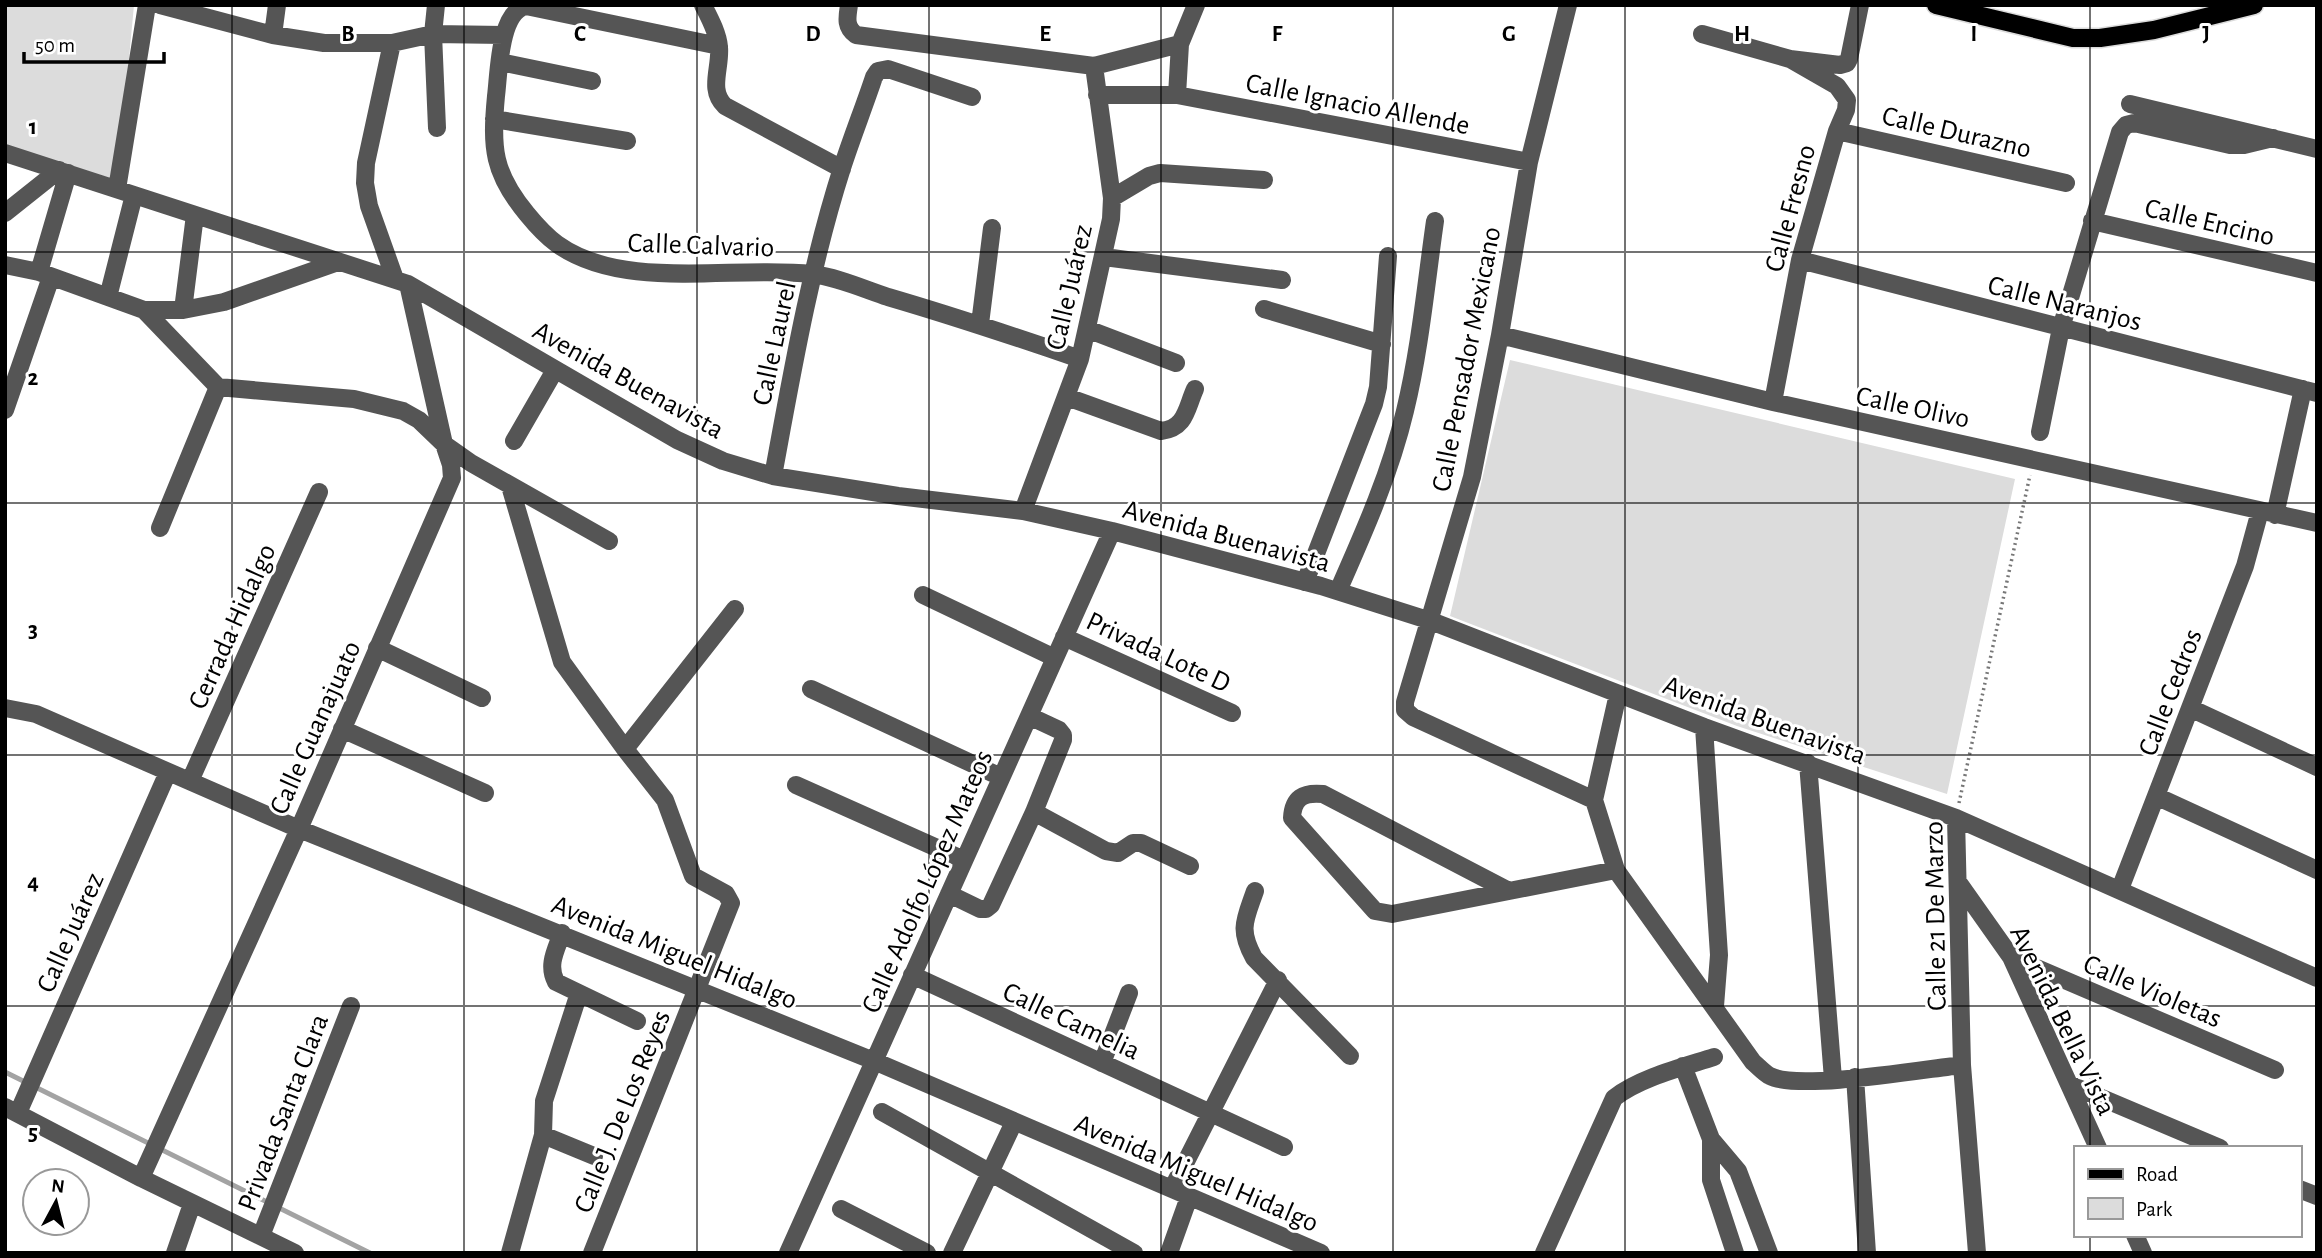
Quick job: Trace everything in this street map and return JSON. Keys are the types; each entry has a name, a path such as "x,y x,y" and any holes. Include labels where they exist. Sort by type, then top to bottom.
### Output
{"main road":[{"path":"1945,6 2073,38 2100,38 2154,30 2255,5"}],"street":[{"path":"117,189 147,5"},
{"path":"160,5 273,36 324,43 392,43 433,33 504,35 513,13 526,6 719,46"},
{"path":"273,36 277,5"},
{"path":"436,5 433,33 438,128"},
{"path":"703,5 719,46 716,91 718,99 724,106 842,169"},
{"path":"849,5 849,30 856,35 1094,66 1180,44"},
{"path":"1177,95 1180,44 1196,5"},
{"name":"Calle Pensador Mexicano","path":"1568,5 1529,162 1500,335 1472,477 1405,702 1405,710 1413,717 1594,800"},
{"path":"1702,34 1790,60 1847,63 1860,5"},
{"name":"Calle Calvario","path":"504,35 494,119 494,150 504,182 539,228 557,244 581,258 651,273 814,274 980,324 1080,359"},
{"name":"Calle Guanajuato","path":"141,1178 299,829 452,478 452,465 444,444 402,282 369,206 365,183 366,163 392,43"},
{"name":"Calle Fresno","path":"1773,402 1800,260 1847,100 1837,86 1790,60"},
{"path":"500,62 592,80"},
{"name":"Calle Juárez","path":"1023,511 1080,359 1104,257 1112,198 1094,66"},
{"name":"Calle Laurel","path":"773,476 797,344 814,274 842,169 878,71 888,69 972,97"},
{"name":"Calle Ignacio Allende","path":"1097,95 1177,95 1529,162"},
{"path":"2130,104 2317,149"},
{"path":"494,119 627,141"},
{"path":"2040,432 2061,328 2120,132 2126,125 2134,123 2231,145 2244,145 2273,138"},
{"name":"Calle Durazno","path":"1837,131 2066,183"},
{"name":"Avenida Buenavista","path":"5,153 402,282 677,440 723,461 773,476 898,496 1023,511 1112,531 1338,591 1431,621 1704,727 1956,818 2317,978"},
{"path":"5,213 63,171"},
{"path":"5,410 45,274 63,171"},
{"path":"1112,198 1149,176 1160,173 1264,180"},
{"path":"108,297 135,195"},
{"path":"183,310 195,215"},
{"path":"1338,591 1378,499 1404,415 1411,386 1435,221"},
{"name":"Calle Encino","path":"2092,221 2317,273"},
{"path":"980,324 992,228"},
{"path":"1305,582 1374,404 1378,387 1388,256"},
{"path":"1104,257 1282,280"},
{"name":"Calle Naranjos","path":"1800,260 2313,392"},
{"path":"5,265 45,274 144,310 183,310 225,302 338,262"},
{"path":"1264,309 1382,344"},
{"path":"144,310 218,387 354,399 403,411 418,420 444,444 510,486 609,541"},
{"path":"1087,329 1176,363"},
{"name":"Calle Olivo","path":"1500,335 1773,402 2317,523"},
{"path":"514,442 555,370"},
{"path":"160,528 218,387"},
{"path":"1067,397 1161,431 1174,429 1181,422 1195,389"},
{"name":"Calle Cedros","path":"2120,889 2158,797 2313,392"},
{"path":"510,486 562,662 625,750 735,609"},
{"name":"Cerrada Hidalgo","path":"190,781 319,492"},
{"name":"Calle Adolfo López Mateos","path":"788,1253 1112,531"},
{"path":"923,595 1055,659"},
{"name":"Privada Lote D","path":"1064,637 1232,713"},
{"path":"377,648 482,698"},
{"path":"811,689 1002,777"},
{"path":"1618,694 1594,800 1616,870 1753,1062 1770,1076 1791,1082 1962,1065"},
{"name":"Avenida Miguel Hidalgo","path":"5,708 36,714 299,829 874,1061 1321,1253"},
{"path":"2190,709 2317,767"},
{"path":"949,894 980,909 991,905 1034,812 1063,734 1029,716"},
{"path":"1704,727 1719,956 1715,1006"},
{"path":"342,729 485,793"},
{"name":"Calle J. De Los Reyes","path":"592,1253 731,903 730,898 693,876 665,800 625,750"},
{"path":"1808,763 1833,1079"},
{"name":"Calle Juárez","path":"11,1110 168,772"},
{"path":"796,785 964,860"},
{"path":"1509,891 1323,794 1309,793 1300,796 1293,807 1292,818 1375,911 1383,914 1392,914 1616,870"},
{"path":"2158,797 2317,870"},
{"path":"1034,812 1105,851 1118,853 1133,843 1141,842 1190,866"},
{"name":"Calle 21 De Marzo","path":"1956,818 1962,1065 1977,1253"},
{"name":"Avenida Bella Vista","path":"1958,881 2011,957 2097,1146"},
{"path":"1255,891 1243,927 1245,941 1254,958 1350,1056"},
{"path":"562,933 552,961 551,972 556,982 637,1021"},
{"name":"Calle Violetas","path":"2011,957 2275,1070"},
{"name":"Calle Camelia","path":"912,975 1284,1147"},
{"path":"1172,1189 1278,980"},
{"path":"510,1253 543,1135 544,1101 579,993"},
{"path":"1102,1063 1129,993"},
{"name":"Privada Santa Clara","path":"261,1236 351,1006"},
{"path":"1544,1253 1614,1098 1624,1090 1683,1066 1714,1057"},
{"path":"1683,1066 1711,1139 1738,1171 1769,1253"},
{"path":"1855,1077 1867,1253"},
{"path":"2071,1085 2215,1146"},
{"path":"11,1110 192,1204 295,1253"},
{"path":"882,1112 1134,1253"},
{"path":"952,1253 1014,1122"},
{"path":"543,1135 594,1156"},
{"path":"1711,1139 1711,1180 1735,1253"},
{"path":"1168,1253 1189,1197"},
{"path":"175,1253 192,1204"},
{"path":"841,1209 928,1253"},
{"path":"2136,1237 2143,1253"}],"path":[{"name":"Calle 21 De Marzo","path":"1956,818 2034,459"}],"green space":[{"path":"5,5 134,5 117,188 5,152"},
{"path":"1510,360 2015,479 1947,794 1737,726 1450,616"}],"waterway":[{"path":"5,1072 370,1253"}]}
